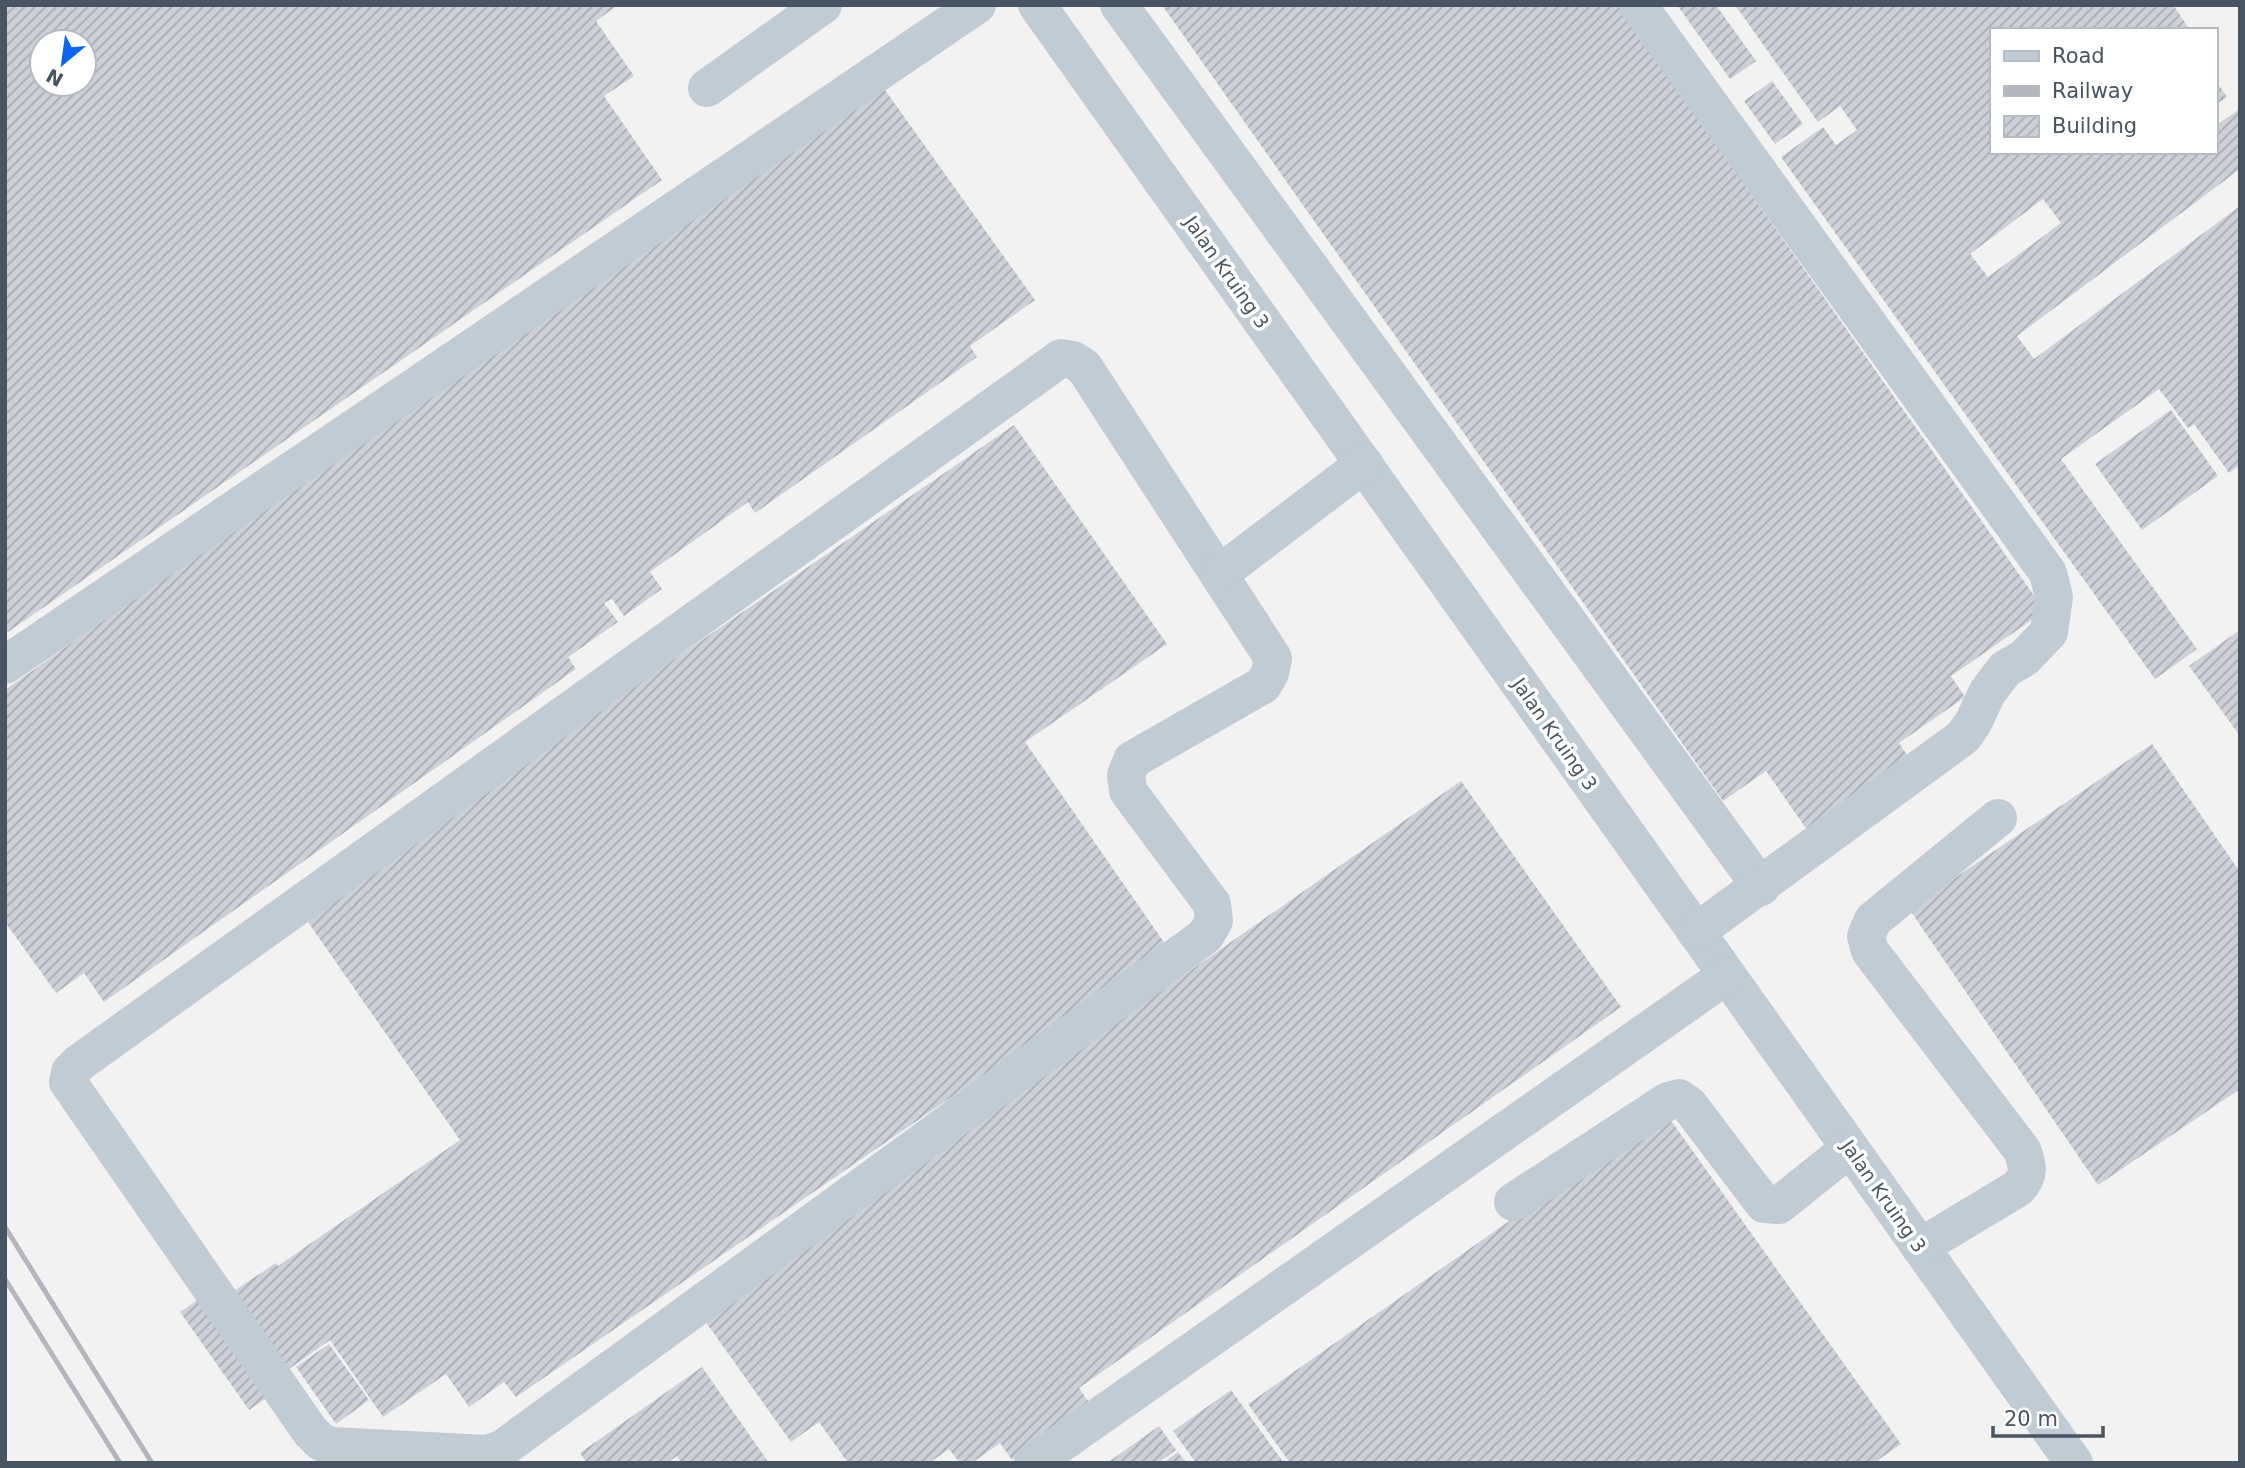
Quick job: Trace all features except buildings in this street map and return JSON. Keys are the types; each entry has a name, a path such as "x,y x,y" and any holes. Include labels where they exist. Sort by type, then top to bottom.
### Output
{"street":[{"path":"707,88 823,5"},
{"path":"5,665 977,5"},
{"name":"Jalan Kruing 3","path":"1037,5 2074,1463"},
{"path":"1119,5 1761,887"},
{"path":"1638,5 2048,573 2054,597 2049,632 2024,658 2005,669 1987,693 1963,737 1696,932"},
{"path":"1061,358 1073,360 1084,367 1219,574 1273,658 1270,673 1263,685 1132,760 1126,775 1128,790 1212,904 1214,921 1205,936 497,1452 487,1454 332,1446 317,1440 68,1082 70,1072 79,1063 1061,358"},
{"path":"1219,574 1364,464"},
{"path":"1920,1247 2018,1188 2025,1180 2028,1167 2022,1150 1870,951 1866,936 1874,920 1998,818"},
{"path":"1033,1463 1727,975"},
{"path":"1513,1202 1668,1101 1679,1098 1689,1105 1764,1204 1779,1205 1850,1149"}],"railway":[{"path":"5,1227 152,1463"},
{"path":"5,1279 120,1463"}]}
